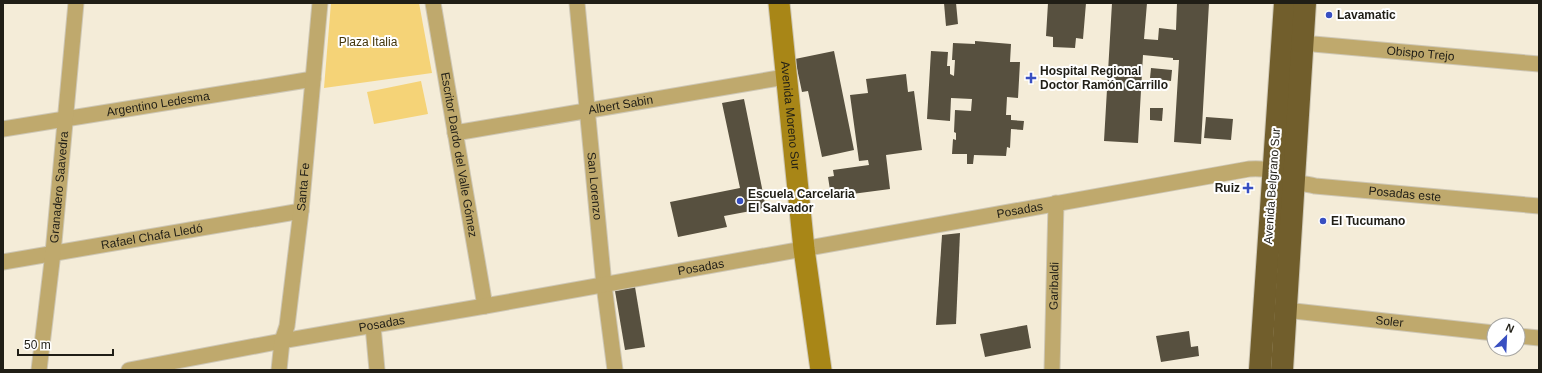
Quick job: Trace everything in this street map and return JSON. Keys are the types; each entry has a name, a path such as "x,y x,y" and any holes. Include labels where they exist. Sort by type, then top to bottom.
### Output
{"highway":[{"name":"Avenida Belgrano Sur","path":"1260,370 1285,3"},
{"name":"Avenida Belgrano Sur","path":"1282,370 1305,3"}],"street":[{"name":"Granadero Saavedra","path":"39,370 53,253 76,3"},
{"name":"Santa Fe","path":"279,370 282,341 287,326 301,211 320,3"},
{"name":"Escritor Dardo del Valle Gómez","path":"433,3 486,306"},
{"name":"San Lorenzo","path":"577,3 604,285 615,370"},
{"name":"Avenida Moreno Sur","path":"779,3 785,77 804,249 821,370"},
{"name":"Obispo Trejo","path":"1302,43 1539,64"},
{"name":"Albert Sabin","path":"456,133 785,77"},
{"name":"Argentino Ledesma","path":"3,129 314,79"},
{"name":"Posadas","path":"129,370 282,341 486,306 1249,169 1260,168 1273,171"},
{"name":"Posadas este","path":"1273,171 1293,181 1315,186 1539,206"},
{"name":"Garibaldi","path":"1052,370 1056,203"},
{"name":"Rafael Chafa Lledó","path":"3,262 301,211"},
{"name":"Soler","path":"1285,310 1486,332"},
{"path":"373,326 377,370"},
{"path":"1526,337 1539,338"}],"green space":[{"name":"Plaza Italia","path":"331,3 419,3 432,73 324,88"},
{"path":"421,81 428,114 374,124 367,92"}],"building":[{"path":"944,3 956,3 958,24 946,26"},
{"path":"1048,3 1086,3 1083,39 1076,38 1075,48 1053,47 1053,37 1046,36"},
{"path":"1112,3 1147,3 1144,39 1158,40 1159,28 1176,30 1177,3 1209,3 1201,144 1174,142 1179,60 1143,55 1138,143 1104,141"},
{"path":"975,41 1011,44 1010,62 1020,62 1018,98 1007,97 1006,115 1011,115 1011,120 1024,121 1023,130 1011,129 1010,148 1007,147 1006,156 974,155 973,164 967,164 967,154 952,154 953,139 956,140 956,133 954,132 955,110 971,111 972,99 951,98 950,121 927,119 931,51 948,52 947,66 950,66 950,74 954,76 955,60 952,60 953,43 975,44"},
{"path":"834,51 854,150 822,157 808,91 802,92 795,59"},
{"path":"1151,68 1172,70 1171,81 1150,78"},
{"path":"906,74 908,92 914,91 922,150 886,155 890,189 837,196 836,190 830,190 828,177 834,176 833,170 869,165 868,160 859,161 850,95 868,93 866,79"},
{"path":"744,99 766,208 724,216 727,227 678,237 670,202 740,188 722,103"},
{"path":"1150,108 1163,108 1162,121 1150,120"},
{"path":"1206,117 1233,119 1231,140 1204,138"},
{"path":"960,233 956,324 936,325 942,235"},
{"path":"635,287 645,347 625,350 615,291"},
{"path":"1027,325 1031,348 985,357 980,334"},
{"path":"1189,331 1191,347 1198,346 1199,356 1161,362 1156,336"}],"place":[{"name":"Lavamatic","path":"1329,15"},
{"name":"Hospital Regional Doctor Ramón Carrillo","path":"1031,78"},
{"name":"Ruiz","path":"1248,188"},
{"name":"Escuela Carcelaria El Salvador","path":"740,201"},
{"name":"El Tucumano","path":"1323,221"}]}
